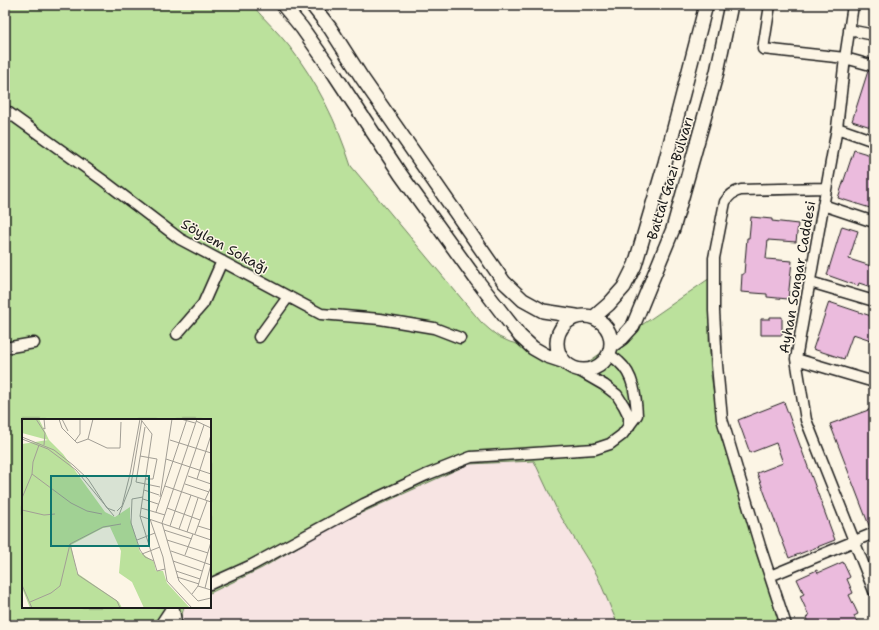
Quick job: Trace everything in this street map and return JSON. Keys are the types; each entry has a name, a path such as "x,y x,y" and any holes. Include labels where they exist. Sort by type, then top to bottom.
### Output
{"street":[{"path":"283,5 302,28 336,75 401,175 476,279 520,336 533,348 547,356 562,361 570,367 604,385 617,395 629,416 629,427"},
{"path":"312,5 330,28 362,78 504,282 523,300 543,311 594,317 602,322 611,337 610,350 604,362 596,368 578,370"},
{"name":"Battal Gazi Bulvarı","path":"594,317 609,304 624,287 635,265 665,163 706,5"},
{"name":"Battal Gazi Bulvarı","path":"610,350 633,326 673,229 717,72 731,5"},
{"path":"770,5 763,49 845,58 874,66"},
{"name":"Ayhan Songar Caddesi","path":"853,5 837,128 796,359 806,420 874,591"},
{"path":"849,30 874,35"},
{"name":"Söylem Sokağı","path":"5,110 86,168 180,239 321,314 387,320 434,328 460,338"},
{"path":"837,128 874,141"},
{"path":"786,625 760,546 722,419 714,311 714,258 725,202 727,198 735,191 826,188"},
{"path":"823,205 874,222"},
{"path":"177,334 203,304 222,261"},
{"path":"810,282 874,301"},
{"path":"260,337 288,297"},
{"path":"562,361 556,344 557,334 568,320 576,316"},
{"path":"5,348 34,343"},
{"path":"211,584 252,564 364,504 471,457 595,449 610,444 622,435 637,415 636,397 630,376 610,350"},
{"path":"796,359 874,382"},
{"path":"770,576 874,533"},
{"path":"160,625 171,608"},
{"path":"172,608 175,625"}],"shaded area":[{"path":"534,461 558,512 597,575 618,625 182,625 181,618 184,608 211,608 211,593 262,568 335,525 469,464"}],"green space":[{"path":"5,5 252,5 280,35 309,74 333,118 351,166 481,322 499,337 531,348 575,371 710,278 709,340 711,375 721,438 733,469 780,625 618,625 597,575 558,512 534,461 469,464 335,525 262,568 211,593 211,419 22,419 22,608 184,608 181,618 182,625 5,625"}],"building":[{"path":"868,71 874,72 874,128 852,121"},
{"path":"854,150 874,156 874,196 870,208 838,198"},
{"path":"751,217 798,224 796,242 768,240 766,259 792,261 788,299 767,297 767,294 741,292 742,274 744,274 747,238 749,238"},
{"path":"842,226 858,231 849,259 874,267 874,288 859,283 858,286 827,275"},
{"path":"829,302 874,317 874,341 853,334 844,359 813,349"},
{"path":"770,317 782,317 782,335 761,335 761,319 770,319"},
{"path":"784,402 835,540 789,558 757,473 783,463 776,443 750,453 738,420"},
{"path":"874,408 874,527 870,528 830,424"},
{"path":"843,562 850,577 847,579 853,593 849,595 858,614 854,616 858,625 810,625 806,618 809,616 800,596 804,594 797,579 817,570 818,573"}]}
